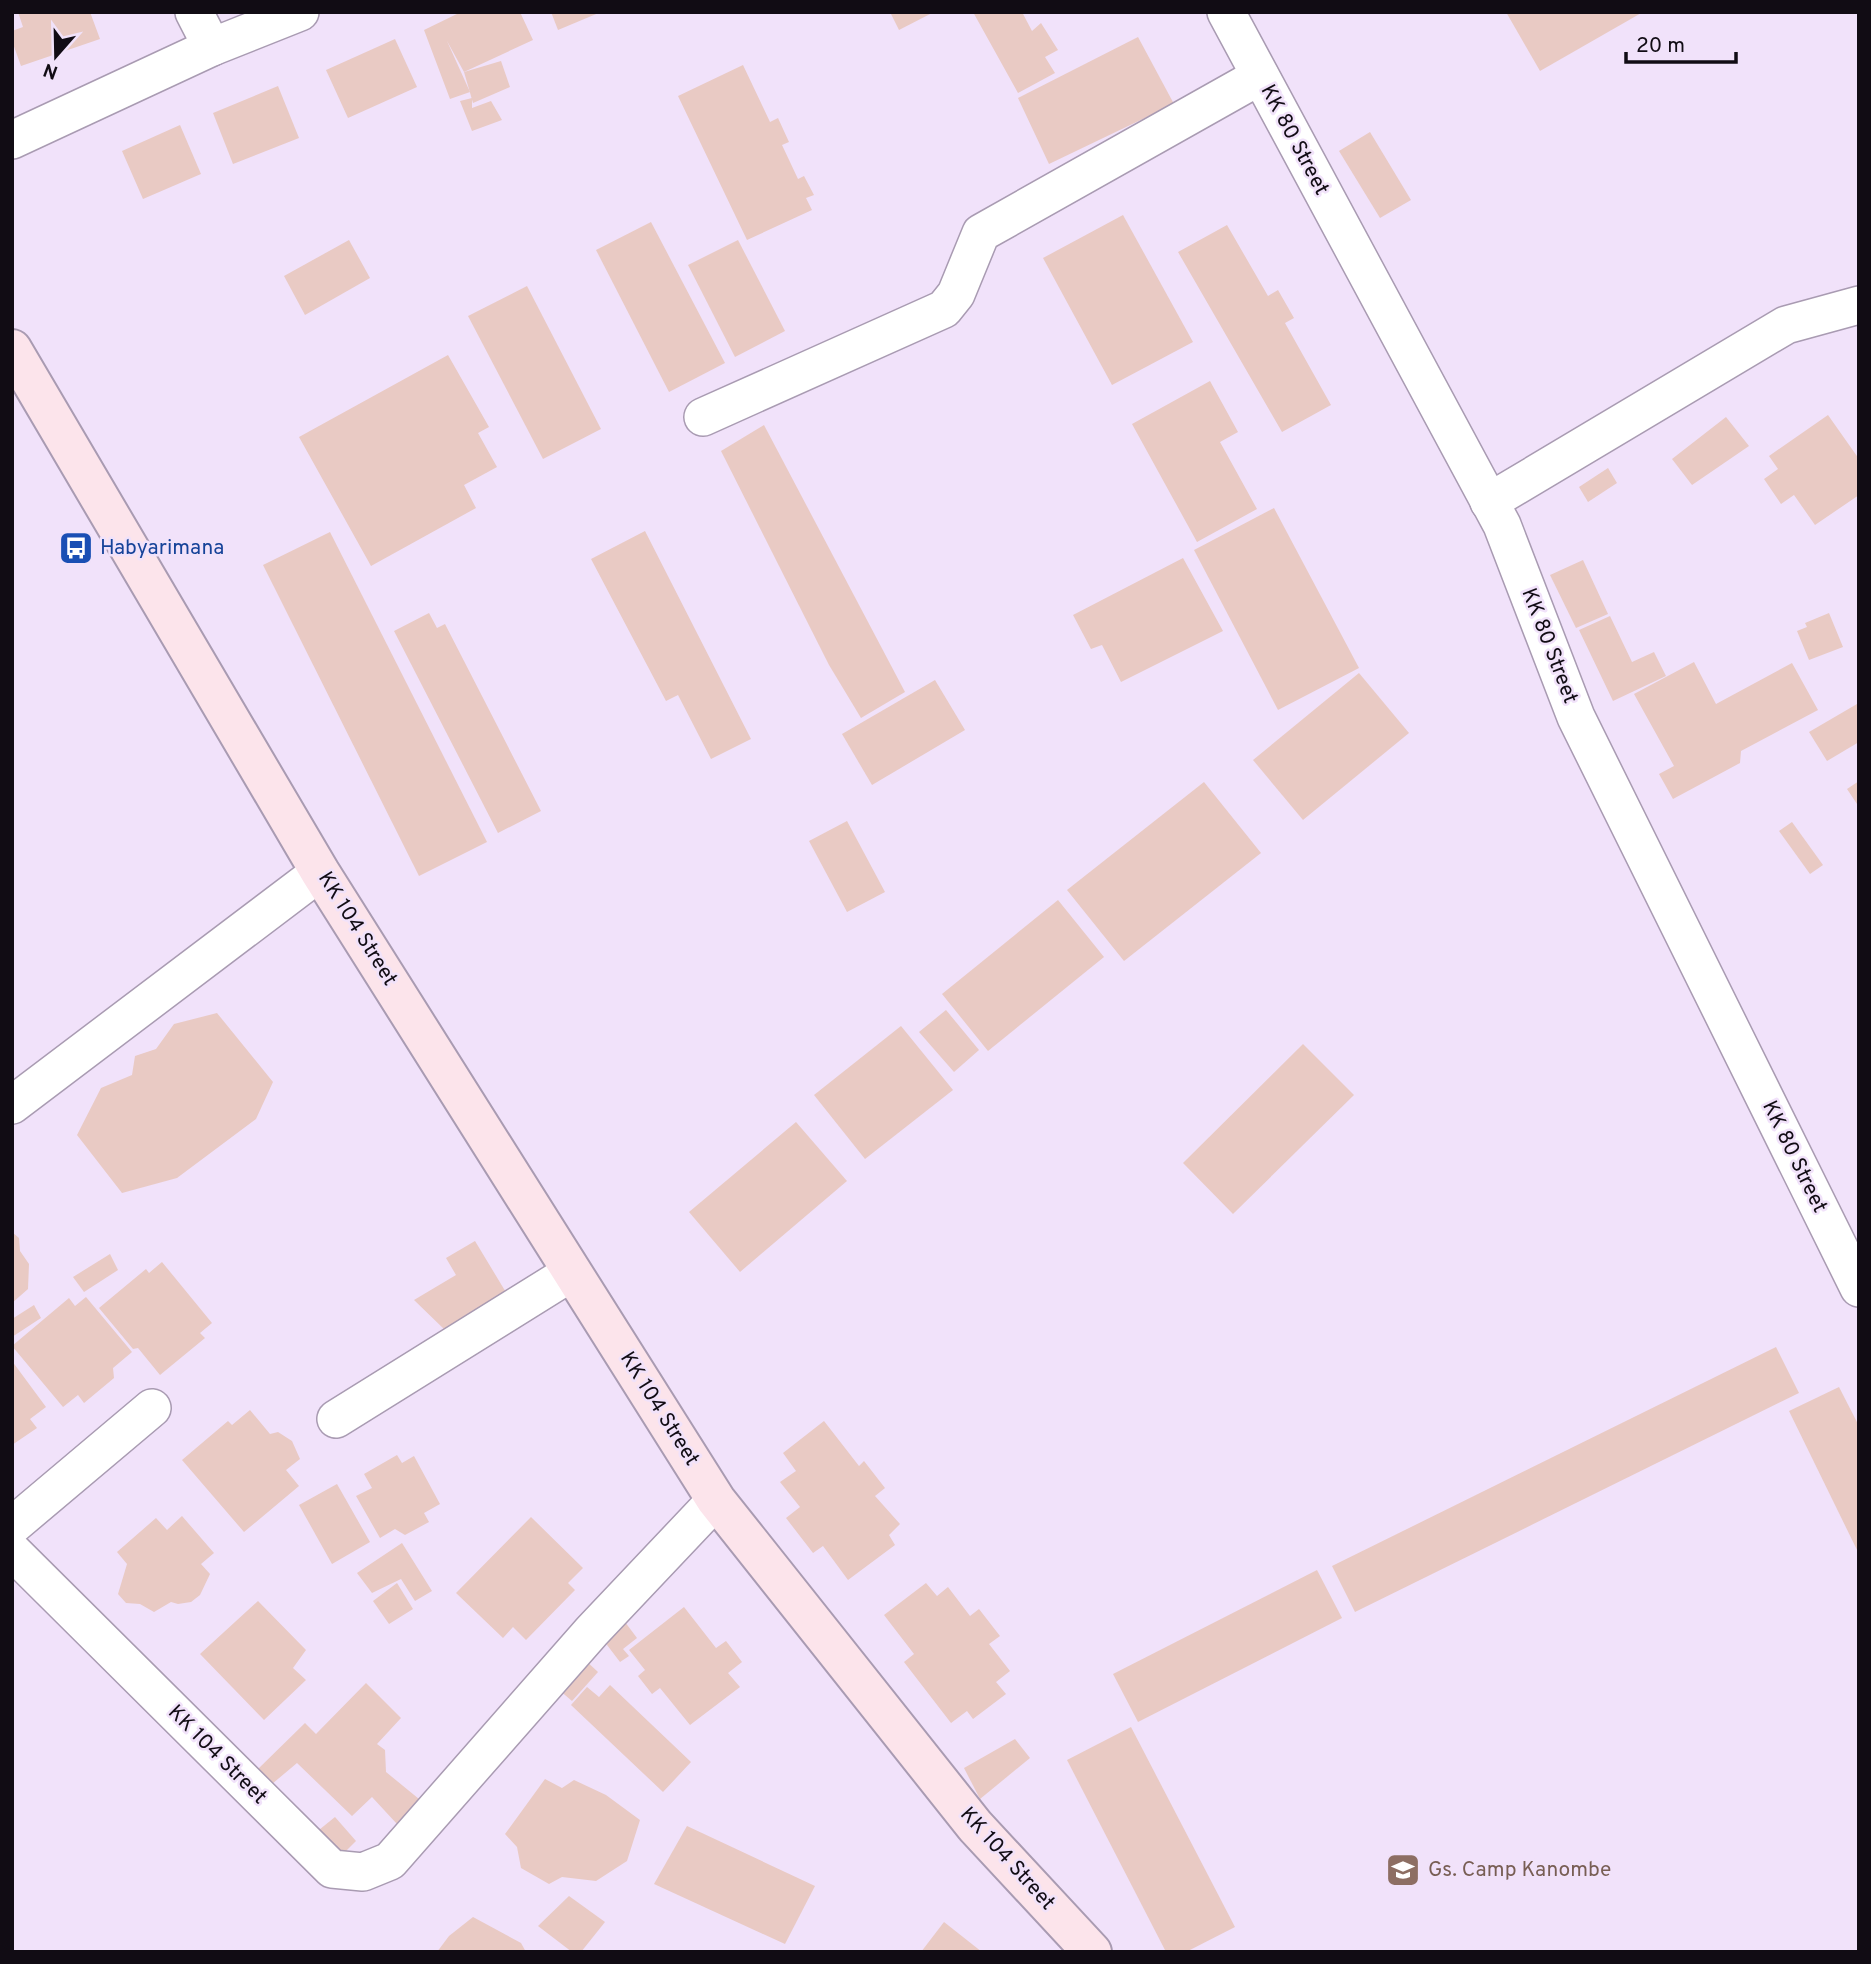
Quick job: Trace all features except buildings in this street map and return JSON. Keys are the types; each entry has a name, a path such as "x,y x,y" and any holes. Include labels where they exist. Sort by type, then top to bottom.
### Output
{"street":[{"path":"194,12 212,47"},
{"path":"12,140 212,47 300,12"},
{"name":"KK 80 Street","path":"1226,12 1502,525 1576,717 1859,1288"},
{"path":"703,417 944,309 956,294 981,233 1260,76"},
{"path":"1489,502 1786,325 1859,305"},
{"name":"KK 104 Street","path":"12,349 320,872 716,1500 975,1826 1092,1952"},
{"path":"12,1105 320,872"},
{"path":"336,1419 572,1272"},
{"path":"12,1526 152,1408"},
{"name":"KK 104 Street","path":"12,1551 332,1869 363,1872 390,1861 592,1631 716,1500"}],"place":[{"name":"Habyarimana","path":"76,548"},
{"name":"Gs. Camp Kanombe","path":"1403,1870"}]}
